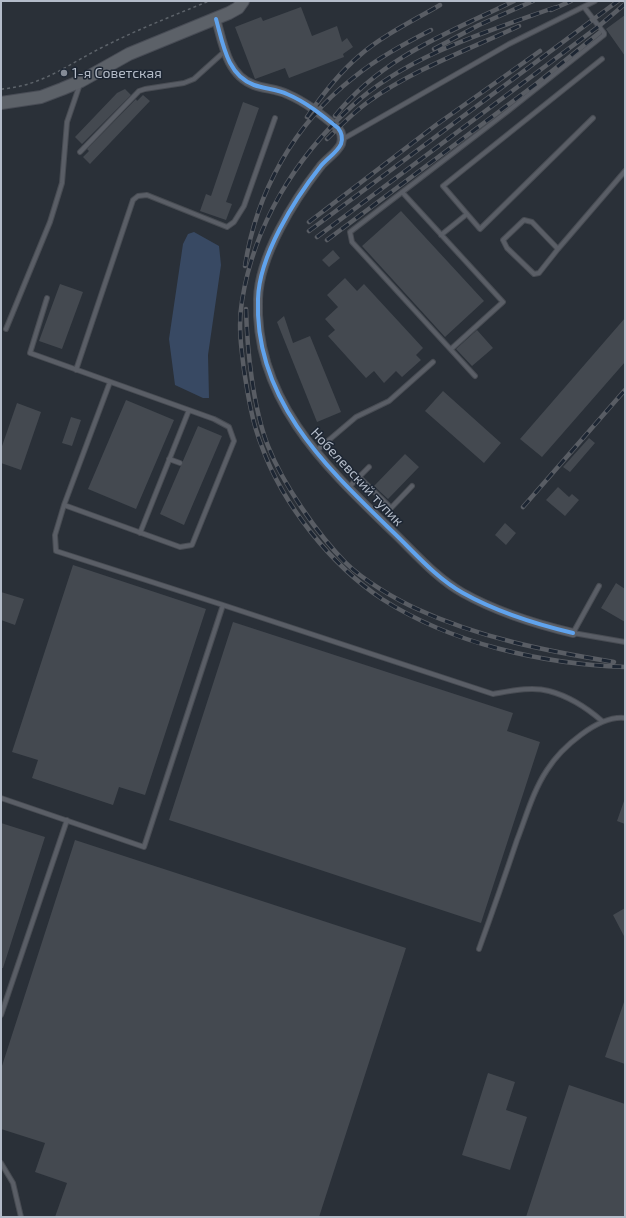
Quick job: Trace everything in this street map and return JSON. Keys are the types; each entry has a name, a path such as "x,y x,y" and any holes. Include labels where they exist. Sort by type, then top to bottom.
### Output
{"main road":[{"path":"1,103 41,97 81,81 129,54 216,19 238,8 243,1"}],"street":[{"path":"216,19 225,51 231,65 244,82 285,93 303,101 338,128 342,139"},
{"name":"Нобелевский тупик","path":"342,139 340,146 321,166 288,213 272,245 258,297 258,327 265,362 276,391 290,416 315,451 349,487 437,574 462,593 505,613 573,633"}],"lane":[{"path":"342,139 509,44 595,1"},
{"path":"475,376 352,242 350,232 353,228 508,111 604,36 604,33 584,7"},
{"path":"80,152 139,91 145,88 184,83 194,79 225,51"},
{"path":"593,118 480,229 443,186 602,59"},
{"path":"6,329 35,262 52,216 62,183 67,122 81,81"},
{"path":"76,370 133,200 138,196 147,195 227,227 234,222 244,206 275,118"},
{"path":"558,249 532,222 524,220 503,240 507,248 534,274 539,273 625,171"},
{"path":"402,192 503,302 451,349"},
{"path":"441,235 467,214"},
{"path":"47,298 30,353 214,419 229,427 234,441 192,545 180,547 64,505"},
{"path":"315,451 356,417 389,401 433,362"},
{"path":"110,382 64,505 55,535 56,551 493,694 520,690 548,690 588,709 602,721"},
{"path":"140,533 189,410"},
{"path":"169,459 180,463"},
{"path":"349,487 369,467"},
{"path":"359,477 391,508 412,486"},
{"path":"599,586 573,633 625,642"},
{"path":"1,798 144,847 223,605"},
{"path":"479,949 532,798 547,769 580,736 602,721 625,718"},
{"path":"1,1015 67,820"},
{"path":"1,1163 13,1183 21,1217"}],"path":[{"path":"1,89 19,88 50,77 95,50 142,28 209,1"}],"water":[{"path":"194,232 219,246 221,265 208,355 209,398 203,398 175,385 169,339 183,244 188,234"}],"building":[{"path":"301,7 312,36 337,26 342,42 347,38 353,47 343,54 344,57 289,78 285,68 255,79 235,27 261,17 263,21"},
{"path":"625,15 625,56 606,29"},
{"path":"125,89 131,95 82,144 75,137 117,93"},
{"path":"143,95 150,101 90,164 83,157 89,151 87,149 136,99 137,101"},
{"path":"243,102 259,108 226,202 232,204 226,220 200,211 206,194 211,196"},
{"path":"401,211 484,301 445,337 362,246"},
{"path":"333,250 340,258 329,267 322,260"},
{"path":"345,278 357,291 364,284 423,348 416,355 421,360 402,377 396,371 384,383 374,371 366,378 328,336 335,330 325,319 338,307 327,295"},
{"path":"60,284 83,292 62,349 39,341"},
{"path":"284,316 293,343 310,336 341,412 317,422 277,322"},
{"path":"625,318 625,362 542,457 520,439"},
{"path":"477,330 493,348 472,366 456,349"},
{"path":"443,391 501,443 484,463 425,411"},
{"path":"126,400 174,420 136,509 88,489"},
{"path":"17,403 41,412 21,470 1,463 1,449"},
{"path":"71,417 81,420 72,446 62,443"},
{"path":"198,426 222,436 184,525 160,514"},
{"path":"589,438 595,443 570,472 563,467"},
{"path":"405,454 419,467 388,499 374,486"},
{"path":"558,487 569,497 572,494 579,500 565,516 546,500"},
{"path":"505,523 516,533 506,545 495,535"},
{"path":"73,565 206,609 145,795 119,787 113,805 32,778 38,760 12,752"},
{"path":"616,583 625,589 625,622 601,608"},
{"path":"1,592 24,599 15,625 1,620"},
{"path":"233,622 513,713 507,731 540,742 481,923 169,820"},
{"path":"625,801 625,824 617,821"},
{"path":"1,823 45,837 3,968 1,968"},
{"path":"75,840 406,948 319,1217 55,1217 67,1183 35,1172 45,1143 1,1129 1,1069"},
{"path":"625,908 625,938 613,915"},
{"path":"625,1002 625,1064 605,1057"},
{"path":"488,1073 515,1082 506,1110 527,1117 510,1170 462,1155"},
{"path":"569,1085 625,1104 625,1217 526,1217"}],"railway":[{"path":"335,116 353,95 395,62 417,48 514,1"},
{"path":"434,49 479,25 533,1"},
{"path":"551,10 571,1"},
{"path":"309,231 618,1"},
{"path":"317,237 599,26 625,4"},
{"path":"307,117 331,85 368,48 440,5"},
{"path":"556,7 475,36 423,59 374,88 331,126 295,171 280,194 267,220 256,246 248,273 242,301 240,336 244,370 253,419 271,469 282,490 311,532 327,551 363,585 382,599 409,615 468,640 531,656 594,665 625,667"},
{"path":"327,139 358,110 386,90 423,70 519,26"},
{"path":"245,266 250,239 258,212 268,187 296,138 332,96 353,78 390,52 431,30"},
{"path":"327,240 536,84 599,33"},
{"path":"309,222 436,125 540,51"},
{"path":"246,309 252,378 258,414 268,446 282,476 302,508 324,538 346,563 361,576 389,595 408,605 465,628 489,636 538,648 614,662"},
{"path":"523,507 625,390"}],"cycle path":[{"path":"216,19 224,48 232,66 238,74 254,85 283,92 301,101 338,128 342,136 342,142 339,147 320,167 289,212 271,247 264,265 260,282 258,299 260,335 268,369 281,400 299,429 343,482 435,573 453,587 489,606 545,626 573,633"}],"place":[{"name":"1-я Советская","path":"64,73"}]}
